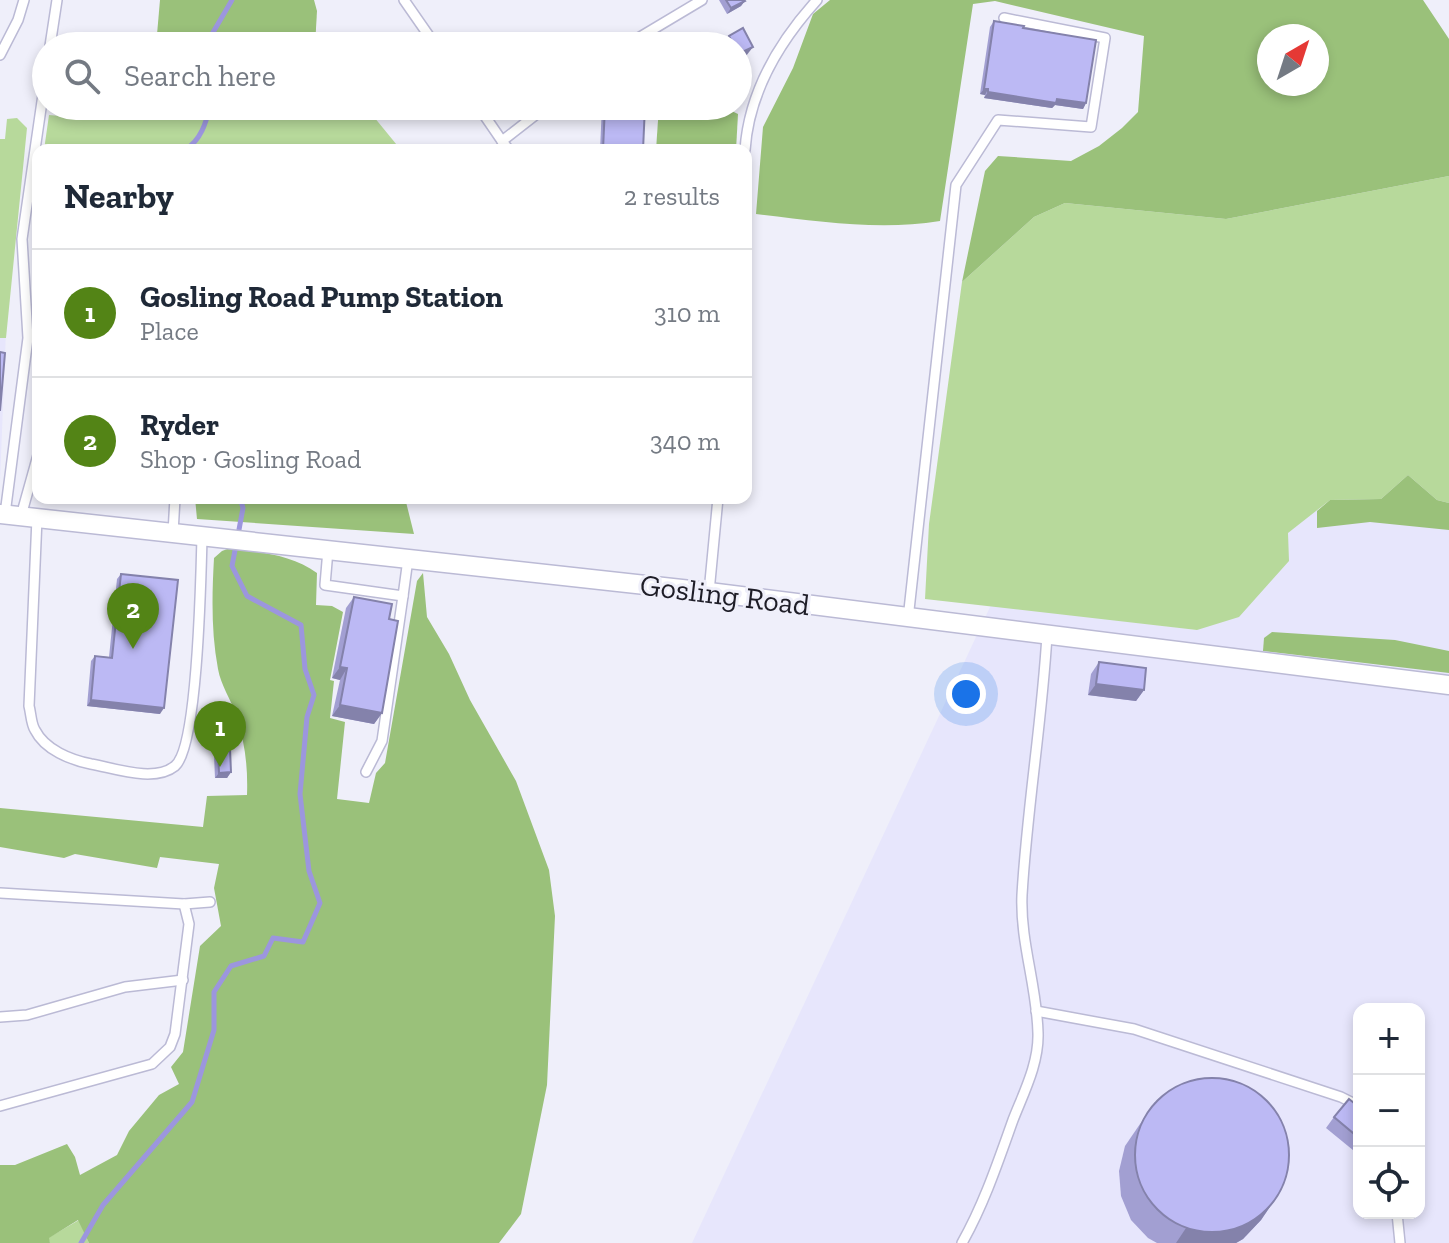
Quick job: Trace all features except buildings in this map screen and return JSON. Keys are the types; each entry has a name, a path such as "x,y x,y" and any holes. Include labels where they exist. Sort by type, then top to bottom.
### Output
{"street":[{"name":"Gosling Road","path":"16,515 709,592 1449,685"}],"lane":[{"path":"0,55 18,20 24,0"},
{"path":"52,32 57,0"},
{"path":"404,0 426,32"},
{"path":"648,32 702,0"},
{"path":"752,110 763,77 778,48 817,0"},
{"path":"908,619 956,185 998,120 1091,127 1094,113 1105,38 1004,18"},
{"path":"36,144 39,120"},
{"path":"488,120 504,144"},
{"path":"502,141 529,120"},
{"path":"746,144 750,120"},
{"path":"32,170 22,239 28,338 16,515 29,706 35,730 50,748 79,761 136,772 159,773 175,766 184,752 198,657 202,537"},
{"path":"16,515 32,471"},
{"path":"173,533 175,504"},
{"path":"709,592 717,504"},
{"path":"328,550 325,585 403,596"},
{"path":"366,772 382,741 408,559"},
{"path":"962,1243 986,1194 1034,1065 1038,1036 1022,933 1022,898 1043,706 1047,635"},
{"path":"0,893 184,904 210,902"},
{"path":"0,1106 152,1064 170,1047 175,1034 189,924 184,904"},
{"path":"0,1017 27,1015 125,987 183,980"},
{"path":"1036,1011 1134,1029 1329,1092 1353,1103"},
{"path":"1398,1219 1400,1243"}],"shaded area":[{"path":"0,323 6,331 0,481"},
{"path":"1268,505 1449,525 1449,1243 692,1243 991,605 1197,630"}],"green space":[{"path":"160,0 314,0 317,11 316,32 157,32"},
{"path":"830,0 1423,0 1449,39 1449,176 1226,219 1065,203 1034,217 962,282 985,171 998,156 1071,161 1099,146 1122,128 1138,112 1144,36 995,1 973,4 940,221 917,224 871,225 756,214 763,127 793,68 813,14"},
{"path":"17,118 27,128 6,338 0,338 0,139 5,139 7,119"},
{"path":"48,120 376,120 396,144 45,144"},
{"path":"658,120 738,120 736,144 656,144"},
{"path":"1449,176 1449,503 1437,500 1408,475 1381,499 1330,500 1288,533 1289,561 1239,617 1197,630 925,599 929,524 962,282 1034,217 1065,203 1226,219"},
{"path":"1408,475 1437,500 1449,503 1449,530 1370,522 1317,528 1317,511 1330,500 1381,499"},
{"path":"196,504 406,504 414,534 197,519"},
{"path":"230,548 276,555 308,567 317,573 316,605 332,606 343,612 330,680 334,681 330,718 345,722 337,799 369,803 376,773 385,763 417,581 423,573 427,617 516,781 549,870 555,916 547,1085 521,1214 499,1243 89,1243 78,1220 49,1238 50,1243 0,1243 0,1165 15,1165 67,1144 80,1175 117,1155 129,1131 159,1095 179,1084 171,1067 183,1052 200,946 221,926 214,888 219,864 160,857 157,868 75,854 64,858 0,847 0,808 203,827 207,796 247,795 244,745 236,715 219,675 213,627 214,558"},
{"path":"1272,632 1395,640 1449,651 1449,673 1263,651 1264,638"},
{"path":"79,1220 89,1243 50,1243 48,1238"}],"waterway":[{"path":"213,32 232,0"},
{"path":"193,144 206,120"},
{"path":"238,535 242,504"},
{"path":"81,1243 103,1205 192,1102 214,1030 214,992 231,966 264,956 273,938 303,942 320,903 309,871 300,794 307,717 314,695 305,669 301,625 247,596 232,566 236,545"}],"place":[{"name":"Ryder","path":"133,649"},
{"name":"Gosling Road Pump Station","path":"220,767"}]}
